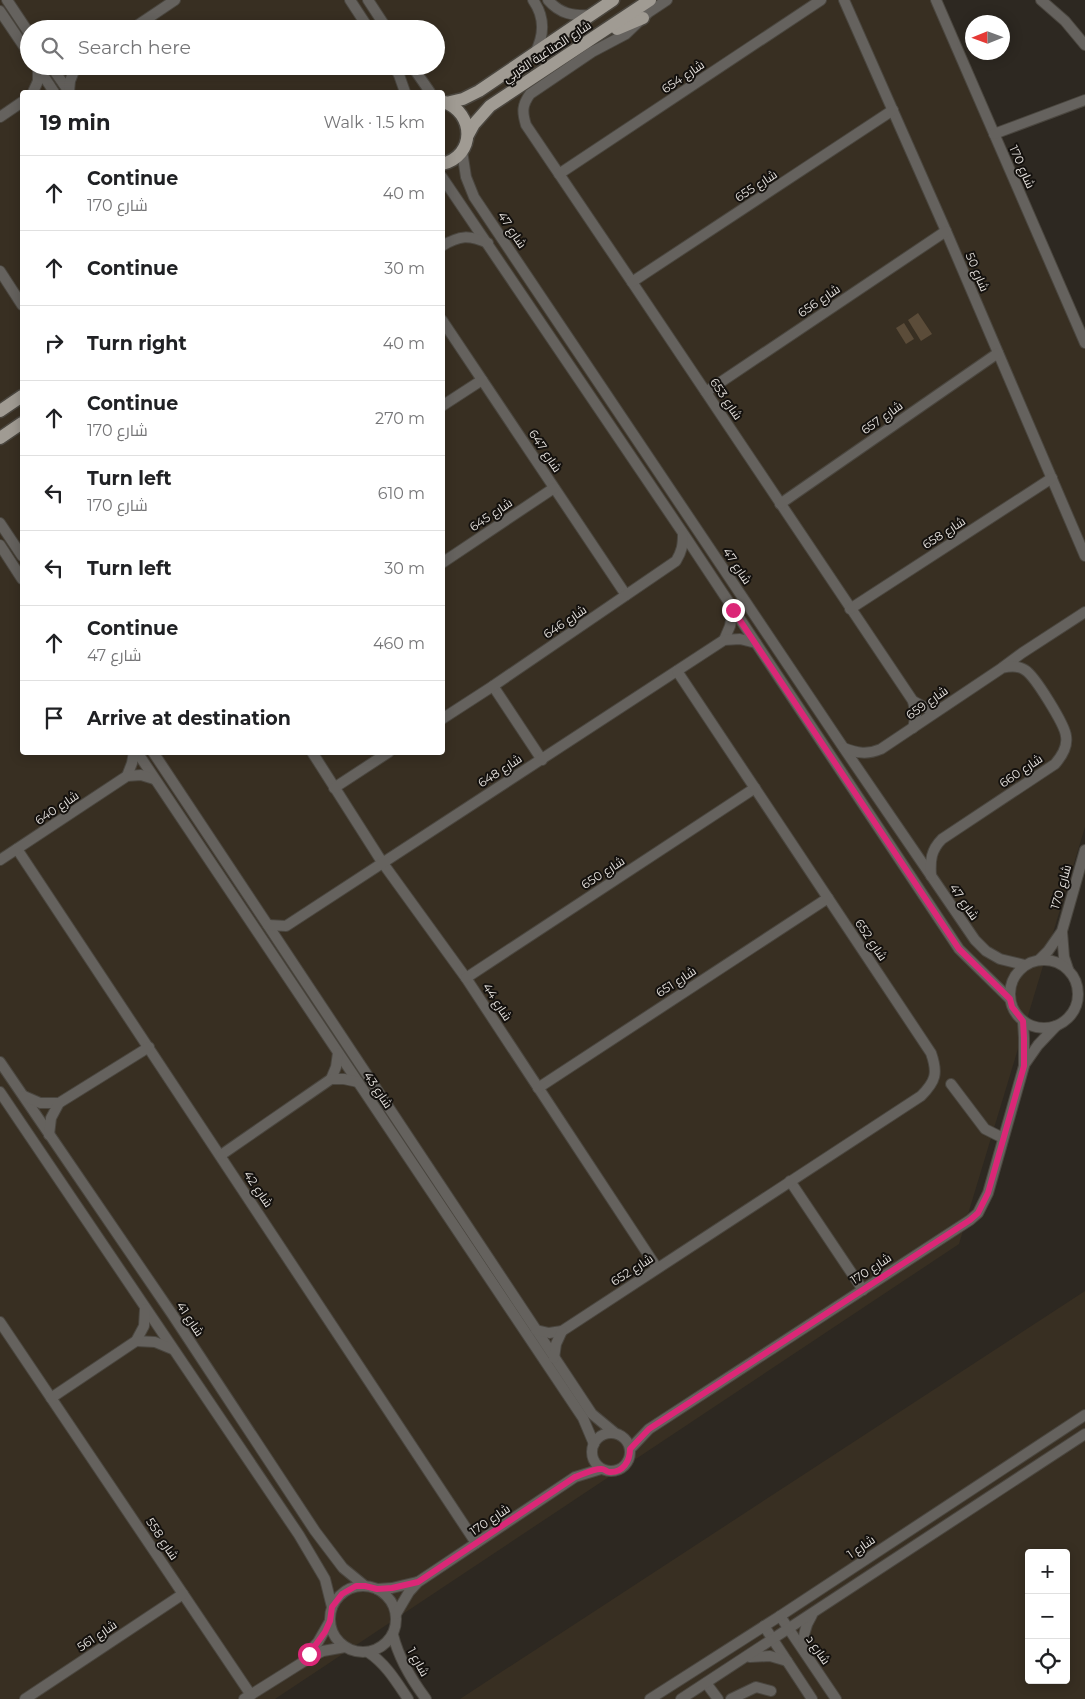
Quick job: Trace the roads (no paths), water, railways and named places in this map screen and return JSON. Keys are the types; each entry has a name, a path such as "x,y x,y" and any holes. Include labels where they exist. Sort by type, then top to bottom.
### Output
{"main road":[{"name":"شارع الصناعية الغربي","path":"445,102 471,96 613,0"},
{"name":"شارع الصناعية الغربي","path":"462,151 468,135 481,115 490,106 650,0"},
{"path":"583,45 643,18"},
{"path":"445,103 455,108 462,115 467,124 468,135"},
{"path":"445,163 455,159 462,151"},
{"path":"0,411 20,397"},
{"path":"0,438 20,424"}],"street":[{"path":"7,0 20,20"},
{"path":"146,20 176,0"},
{"path":"350,0 363,20"},
{"path":"368,0 381,20"},
{"path":"534,0 541,13 543,23 543,34 535,53"},
{"path":"548,0 562,12 571,15 591,15"},
{"path":"643,18 666,0"},
{"name":"شارع 654","path":"558,174 821,0"},
{"name":"شارع 50","path":"844,0 946,231 1085,556"},
{"name":"شارع 170","path":"936,0 1085,343"},
{"path":"1041,0 1065,21 1085,45"},
{"path":"0,11 20,41"},
{"name":"شارع 653","path":"643,18 626,34 592,52 530,94 522,110 526,125 913,701"},
{"path":"34,90 38,82 38,75"},
{"path":"42,75 53,90"},
{"path":"57,75 68,90"},
{"path":"69,90 72,75"},
{"path":"399,75 404,90"},
{"path":"418,75 429,90"},
{"path":"994,134 1085,100"},
{"path":"0,117 20,103"},
{"name":"شارع 655","path":"632,282 893,110"},
{"name":"شارع 47","path":"462,151 466,177 474,197 931,877 975,940 986,952 1000,959 1025,965"},
{"path":"445,181 756,642 959,949 1010,999"},
{"name":"شارع 656","path":"706,392 946,231"},
{"path":"445,244 456,238 463,237 478,239 488,243"},
{"path":"0,270 20,302"},
{"name":"شارع 647","path":"445,324 626,595"},
{"name":"شارع 657","path":"780,504 998,353"},
{"path":"445,404 482,380"},
{"name":"شارع 658","path":"850,609 1052,478"},
{"name":"شارع 645","path":"445,561 554,488"},
{"path":"0,523 20,553"},
{"name":"شارع 646","path":"445,716 493,686 676,561 683,545 682,533"},
{"path":"0,545 20,576"},
{"path":"733,610 730,626 724,640 740,639 756,642"},
{"path":"1002,668 1085,612"},
{"name":"شارع 648","path":"268,925 280,927 290,923 724,640"},
{"path":"1022,653 1021,661 1024,669"},
{"path":"1002,668 1014,666 1024,669"},
{"name":"شارع 659","path":"843,747 854,752 872,753 881,749 1002,668"},
{"name":"شارع 660","path":"931,877 931,857 936,845 942,839 1054,764 1061,757 1067,737 1064,726 1034,679 1024,669"},
{"name":"شارع 652","path":"562,1331 921,1096 935,1079 935,1066 931,1053 677,671"},
{"path":"493,686 542,760"},
{"path":"913,701 926,708 941,708"},
{"path":"913,701 916,714 913,728"},
{"path":"134,755 127,776 141,775 154,779"},
{"name":"شارع 43","path":"137,755 583,1418 594,1444"},
{"name":"شارع 43","path":"155,755 592,1414 618,1434"},
{"name":"شارع 44","path":"314,755 382,862 466,978 657,1268"},
{"path":"334,788 384,755"},
{"name":"شارع 640","path":"0,860 127,776"},
{"name":"شارع 650","path":"466,978 754,788"},
{"name":"شارع 42","path":"17,849 476,1543"},
{"name":"شارع 170","path":"1039,960 1062,931 1085,850"},
{"name":"شارع 651","path":"538,1088 828,898"},
{"path":"286,952 285,938 290,923"},
{"name":"شارع 170","path":"1062,931 1064,957 1068,969"},
{"path":"1039,960 1054,961 1068,969 1077,984 1078,1001 1070,1016 1056,1026 1039,1028 1023,1021 1012,1007 1010,999 1011,983 1014,976 1025,965 1039,960"},
{"name":"شارع 170","path":"630,1449 649,1429 978,1213 988,1193 1024,1066 1023,1021"},
{"name":"شارع 170","path":"1024,1066 1038,1045 1056,1026"},
{"path":"49,1135 50,1118 59,1103 149,1047"},
{"path":"221,1155 331,1079 336,1067 338,1053"},
{"name":"شارع 41","path":"0,1062 172,1314 315,1531 343,1568 365,1586"},
{"path":"331,1079 358,1082"},
{"path":"951,1084 985,1129 1003,1138"},
{"path":"0,1092 303,1542 326,1580 332,1607 330,1621 322,1637 309,1654 287,1671"},
{"path":"23,1096 40,1103 59,1103"},
{"path":"790,1181 862,1290"},
{"path":"52,1398 136,1341 144,1326 146,1309"},
{"name":"شارع 558","path":"0,1322 183,1594 248,1697"},
{"path":"536,1330 549,1333 562,1331"},
{"path":"554,1358 556,1344 562,1331"},
{"path":"136,1341 155,1342 172,1349"},
{"name":"شارع 1","path":"650,1699 780,1616 1085,1415"},
{"name":"شارع 170","path":"618,1434 649,1429"},
{"path":"618,1434 626,1439 630,1449 630,1456 622,1468 608,1472 601,1469 595,1463 592,1455 594,1444 602,1435 618,1434"},
{"path":"681,1699 1085,1434"},
{"name":"شارع 170","path":"575,1477 592,1455"},
{"name":"شارع 170","path":"396,1614 409,1592 418,1582 575,1477 601,1469"},
{"path":"997,1473 1005,1487"},
{"name":"شارع 170","path":"377,1589 392,1588 418,1582"},
{"path":"330,1621 332,1631 337,1640 345,1647 356,1652 368,1652 378,1649 387,1643 396,1625 396,1614 393,1604 386,1595 377,1589 365,1586 349,1589 342,1594 332,1607"},
{"name":"شارع 561","path":"25,1699 183,1594"},
{"path":"806,1655 804,1646 805,1629 812,1614"},
{"name":"شارع د","path":"780,1616 836,1699"},
{"path":"764,1626 812,1699"},
{"name":"شارع 1","path":"393,1634 396,1648 404,1666 426,1699"},
{"path":"248,1697 322,1651 345,1647"},
{"path":"368,1652 378,1659 390,1672 408,1699"},
{"path":"744,1658 770,1656 787,1661"},
{"path":"706,1683 718,1699"},
{"path":"731,1699 756,1687 771,1691"}]}
